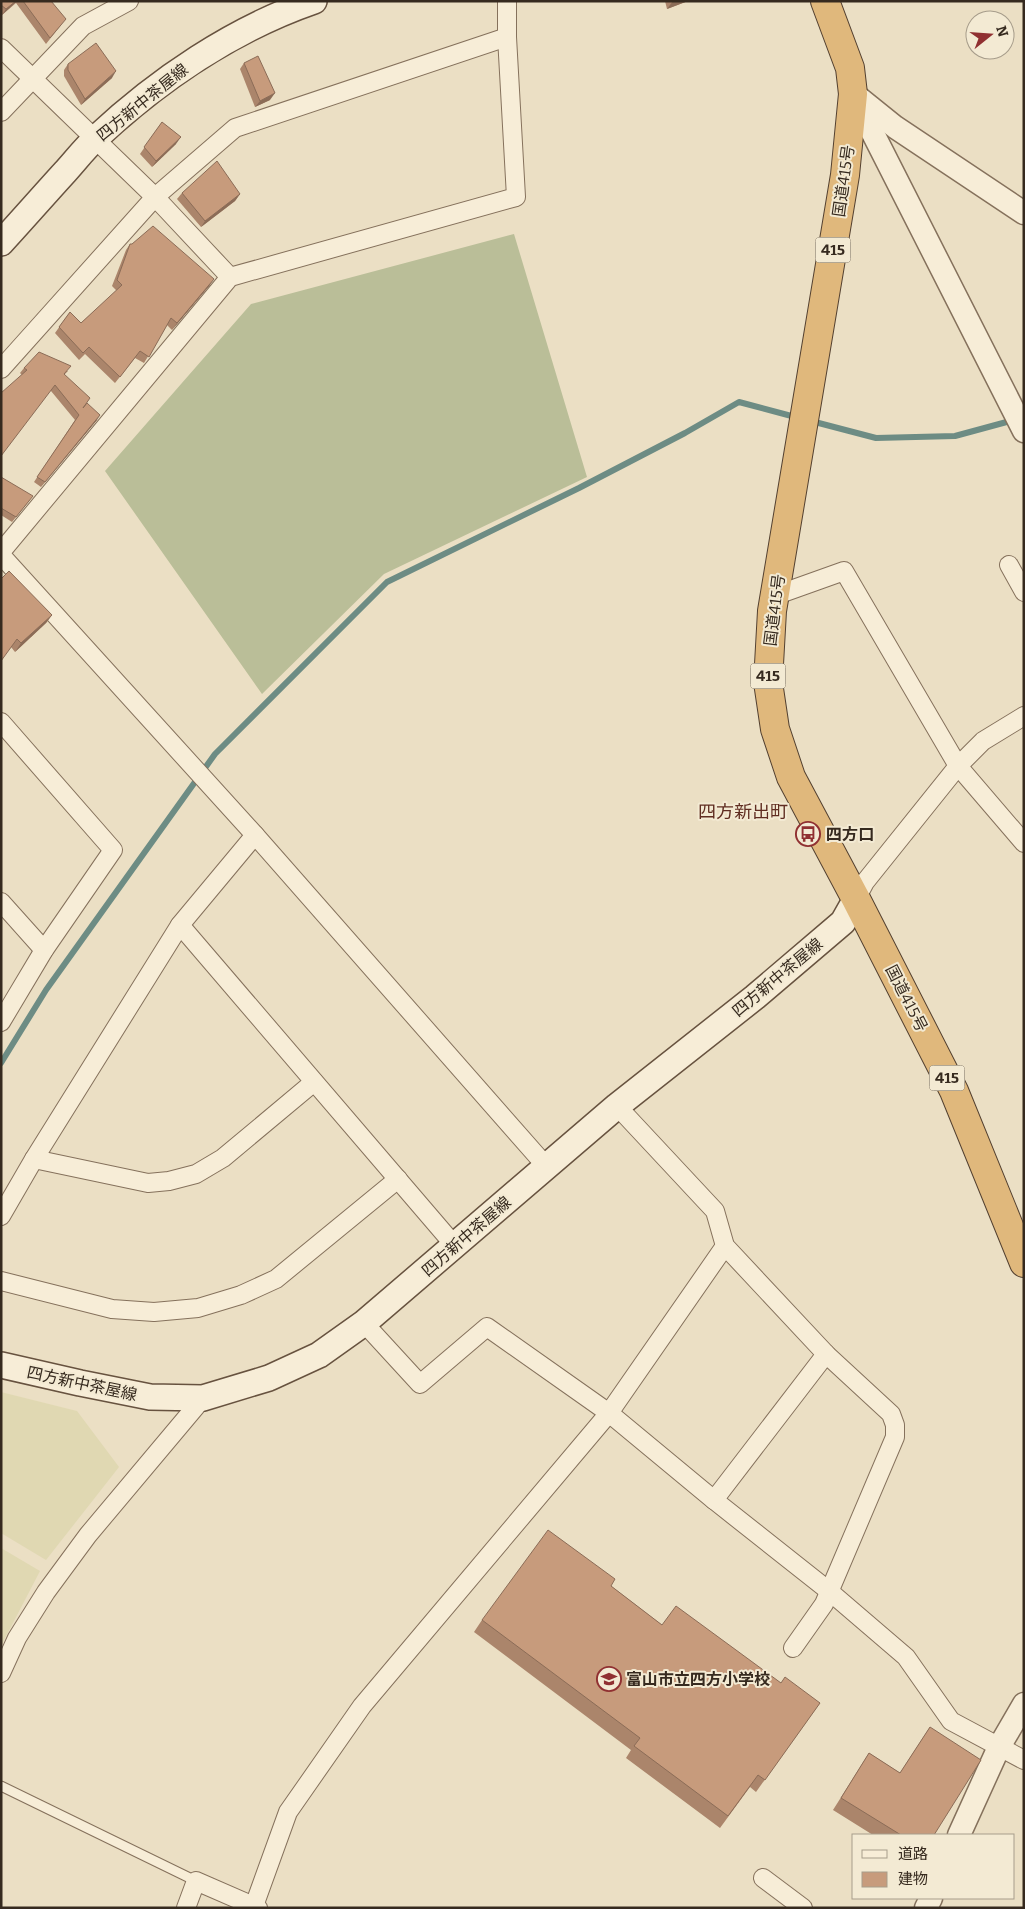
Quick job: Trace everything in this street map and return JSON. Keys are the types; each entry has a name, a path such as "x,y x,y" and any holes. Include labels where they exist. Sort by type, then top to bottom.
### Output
{"highway":[{"name":"国道415号","path":"825,1 850,68 853,94 845,176 774,596 769,636 768,682 776,729 791,776 856,898 954,1091 1024,1263"}],"main road":[{"name":"四方新中茶屋線","path":"1,243 95,139 186,66 242,33 298,6 314,1"},
{"name":"四方新中茶屋線","path":"1,1365 150,1397 203,1398 278,1374 319,1355 364,1323 617,1106 754,997 836,928 843,922 856,898"}],"street":[{"path":"1,112 83,26 129,1"},
{"path":"507,1 507,37 516,197 230,277 1,553 255,835 546,1166"},
{"path":"1,369 155,197 235,128 507,37"},
{"path":"1,48 155,197 230,277"},
{"path":"853,94 895,127 1024,213"},
{"path":"853,94 1024,432"},
{"path":"1009,565 1024,592"},
{"path":"774,596 844,571 958,766 1024,843"},
{"path":"856,898 866,882 958,766 983,741 1024,716"},
{"path":"1,722 113,850 44,950 1,1022"},
{"path":"1,1216 34,1159 180,925 255,835"},
{"path":"1,902 44,950"},
{"path":"180,925 455,1246"},
{"path":"34,1159 148,1183 169,1181 196,1174 223,1158 314,1082"},
{"path":"617,1106 715,1211 725,1246 826,1354 891,1414 895,1425 895,1437 824,1604 792,1648"},
{"path":"1,1280 112,1309 154,1312 198,1308 241,1296 276,1279 398,1180"},
{"path":"186,1908 196,1881 256,1907 288,1812 362,1706 609,1412 725,1246"},
{"path":"364,1323 420,1384 487,1327 609,1412 714,1500 829,1591 906,1657 951,1721 1024,1760"},
{"path":"714,1500 826,1354"},
{"path":"1,1672 17,1638 46,1592 88,1535 203,1398"},
{"path":"959,1834 999,1747 1024,1704"},
{"path":"763,1878 803,1908"}],"lane":[{"path":"1,1786 196,1881"}],"shaded area":[{"path":"1,1392 77,1411 119,1467 46,1560 1,1533"},
{"path":"1,1548 40,1571 1,1646"}],"green space":[{"path":"514,234 587,477 384,574 262,694 105,471 251,304"}],"building":[{"path":"1,1 16,1 6,9 1,5"},
{"path":"23,1 51,1 66,19 50,38"},
{"path":"96,43 116,71 85,99 68,70 68,64"},
{"path":"258,56 275,93 260,101 244,63"},
{"path":"162,122 181,137 156,161 144,147"},
{"path":"217,161 240,194 205,221 182,193"},
{"path":"153,226 214,279 177,323 171,318 149,357 140,351 120,377 89,347 83,353 59,327 70,312 81,323 122,285 117,280 130,244"},
{"path":"39,352 71,366 64,374 90,398 83,408 87,403 100,415 45,482 37,477 79,415 55,385 1,456 1,393 27,370 24,368"},
{"path":"1,477 33,496 16,517 1,508"},
{"path":"9,571 52,615 21,643 17,639 1,661 1,579"},
{"path":"548,1530 615,1579 611,1586 662,1625 676,1606 781,1683 785,1677 820,1703 765,1780 758,1775 728,1816 634,1746 640,1738 482,1620"},
{"path":"930,1727 981,1760 935,1834 899,1834 841,1798 869,1753 900,1773"}],"waterway":[{"path":"1,1063 46,990 215,754 387,582 579,488 685,433 739,402 799,418"},
{"path":"811,421 876,438 955,436 1014,420"}],"place":[{"name":"四方口","path":"808,834"},
{"name":"富山市立四方小学校","path":"609,1679"}],"district":[{"name":"四方新出町","path":"743,812"}]}
